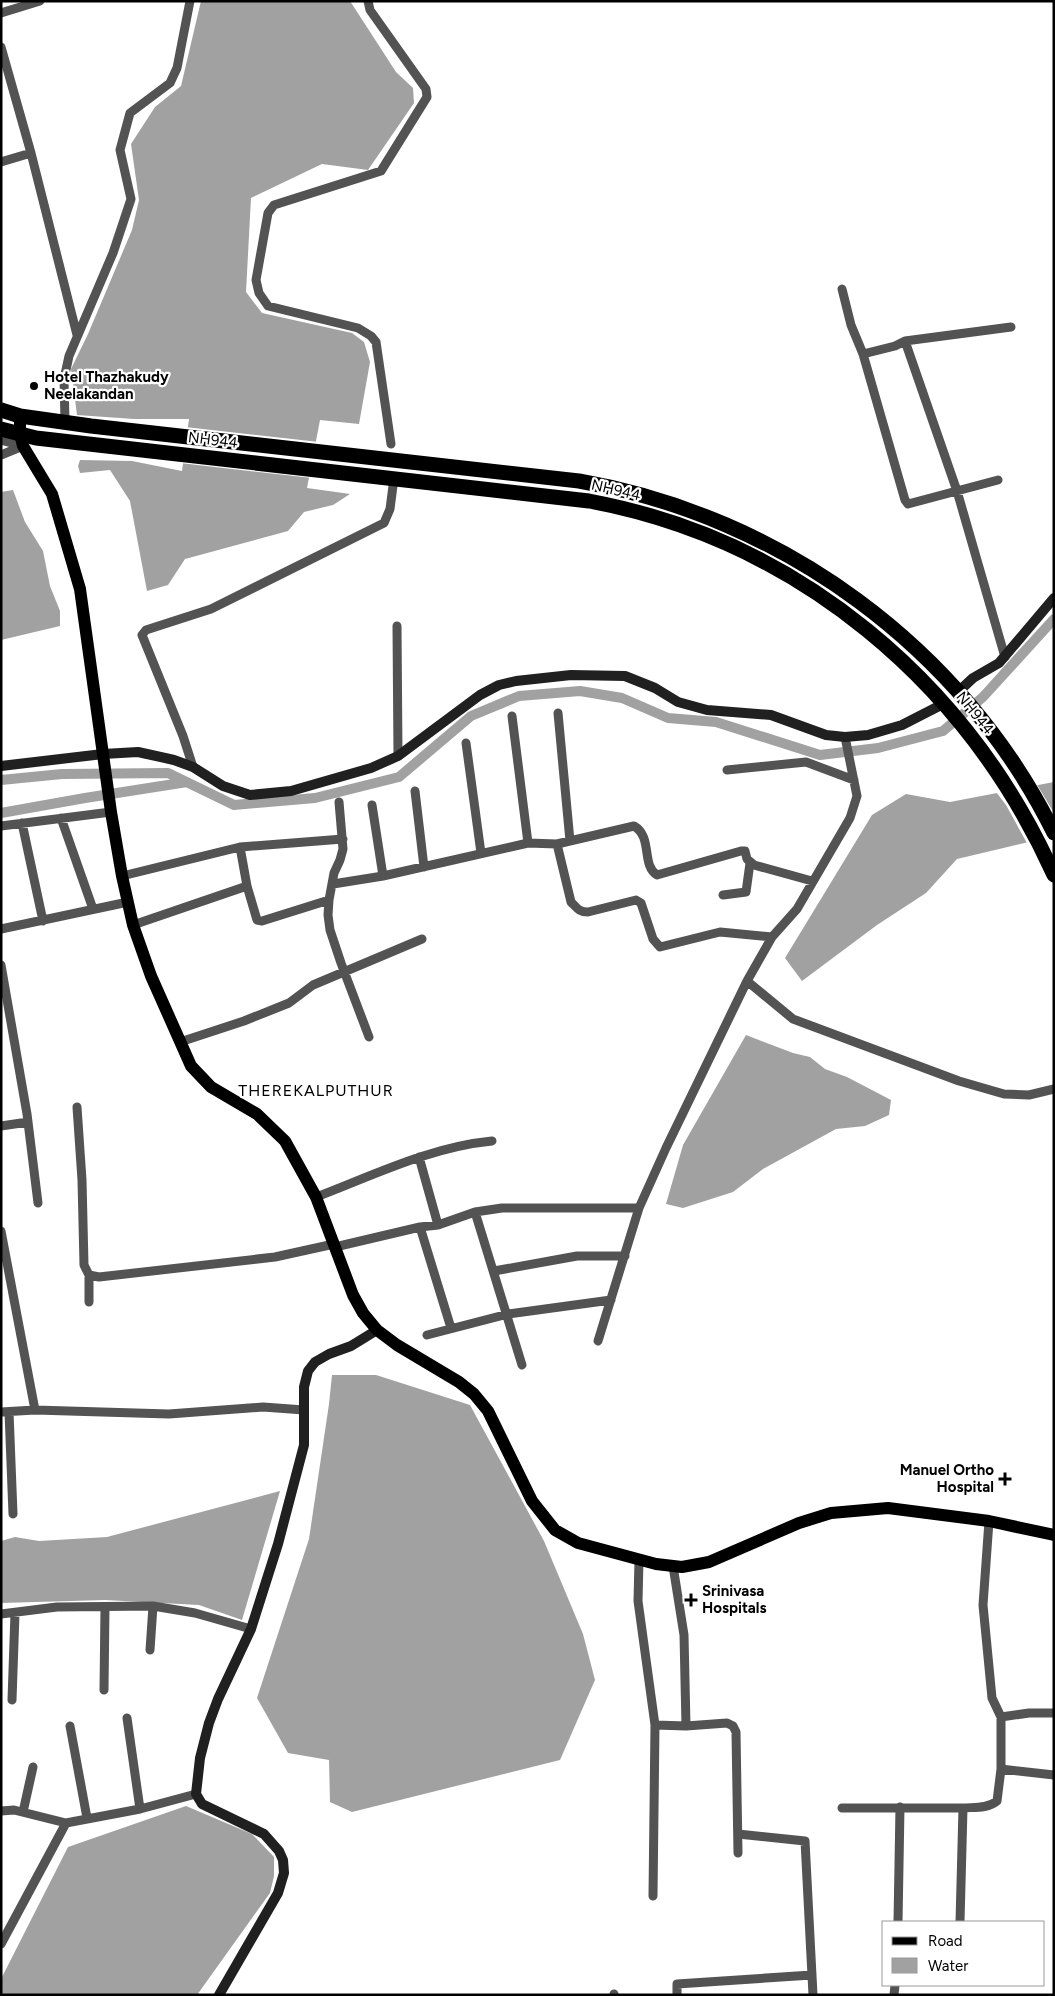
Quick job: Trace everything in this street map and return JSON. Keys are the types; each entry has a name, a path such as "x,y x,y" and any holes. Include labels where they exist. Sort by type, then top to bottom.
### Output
{"highway":[{"name":"NH944","path":"1,410 20,416 65,422 579,481 642,495 699,514 785,552 836,584 895,630 939,671 977,714 1022,777 1054,833"},
{"name":"NH944","path":"1,429 21,440 36,438 553,496 615,506 675,524 712,538 772,565 829,601 887,646 948,707 963,725 1007,786 1039,842 1054,875"}],"main road":[{"path":"20,416 21,440 52,494 80,589 103,758 122,876 133,925 151,976 191,1066 211,1087 257,1114 285,1141 316,1197 353,1294 363,1313 377,1330 396,1345 459,1382 474,1394 488,1411 532,1501 555,1530 578,1543 639,1560 673,1566 709,1562 799,1523 831,1513 888,1508 988,1522 1054,1535"}],"street":[{"path":"1,13 28,3 40,1"},
{"path":"65,422 64,379 69,356 113,253 130,199 120,150 130,113 170,83 177,68 190,1"},
{"path":"368,1 370,10 426,89 427,97 381,171 274,205 268,212 256,280 259,293 268,306 358,328 371,336 376,342 391,444"},
{"path":"1,47 31,153 77,335"},
{"path":"1,162 31,153"},
{"path":"842,289 851,326 863,354 905,500 908,504 998,480"},
{"path":"863,354 896,346 905,341 1011,327"},
{"path":"905,341 958,491 1004,657"},
{"path":"1,440 21,440"},
{"path":"1,455 21,440"},
{"path":"193,767 183,736 142,635 146,630 211,608 384,523 390,509 394,478"},
{"path":"961,696 973,678 999,663 1054,598"},
{"path":"397,626 398,756"},
{"path":"1,766 103,758 138,752 174,760 193,767 223,786 250,795 291,791 371,768 398,756 480,695 499,686 516,681 570,675 625,676 655,688 678,702 707,710 771,715 846,742 902,725 948,707"},
{"path":"558,713 570,841"},
{"path":"512,716 528,843"},
{"path":"598,1341 639,1208 747,980 772,937 797,909 850,818 857,796 846,742"},
{"path":"466,744 481,854"},
{"path":"728,770 806,762 854,780"},
{"path":"414,791 424,867"},
{"path":"339,802 343,839 340,860 334,873 328,915 330,930 369,1037"},
{"path":"372,805 384,876"},
{"path":"1,826 61,818 111,807"},
{"path":"61,818 92,909"},
{"path":"22,823 43,921"},
{"path":"332,884 384,876 528,843 557,844 634,826 644,835 650,866 657,875 740,850 745,851 750,863 746,892 723,895"},
{"path":"122,876 240,847 343,839"},
{"path":"557,844 571,902 577,909 581,912 588,912 636,900 641,903 653,940 660,947 720,932 772,937"},
{"path":"240,847 247,886 257,920 262,922 329,900"},
{"path":"750,863 812,881"},
{"path":"133,925 247,886"},
{"path":"1,929 128,902"},
{"path":"180,1042 244,1021 289,1003 313,985 422,939"},
{"path":"1,965 28,1122 38,1203"},
{"path":"747,980 793,1019 959,1081 1004,1094 1029,1096 1054,1089"},
{"path":"77,1107 82,1180 84,1265 89,1275 89,1302"},
{"path":"1,1126 28,1122"},
{"path":"316,1197 419,1157 468,1143 492,1141"},
{"path":"419,1157 438,1225"},
{"path":"89,1275 99,1277 275,1257 420,1227 438,1225 475,1212 502,1208 639,1208"},
{"path":"475,1212 508,1314 522,1365"},
{"path":"420,1227 451,1328"},
{"path":"1,1231 35,1410"},
{"path":"494,1271 577,1256 625,1256"},
{"path":"427,1335 508,1314 611,1300"},
{"path":"219,1995 278,1892 284,1873 283,1860 272,1841 264,1834 202,1804 196,1794 200,1758 209,1723 218,1699 251,1630 278,1544 304,1445 304,1386 308,1371 315,1362 329,1354 351,1346 377,1330"},
{"path":"13,1514 5,1412 35,1410 168,1414 263,1407 304,1410"},
{"path":"842,1808 963,1808 992,1806 997,1801 1001,1769 1001,1717 992,1698 983,1605 988,1522"},
{"path":"639,1560 638,1601 655,1726 653,1896"},
{"path":"673,1566 684,1634 686,1726"},
{"path":"1,1614 57,1607 153,1606 195,1613 251,1630"},
{"path":"150,1650 153,1606"},
{"path":"104,1690 105,1607"},
{"path":"12,1700 15,1613"},
{"path":"1001,1717 1029,1713 1054,1713"},
{"path":"127,1718 140,1809"},
{"path":"655,1726 727,1723 731,1724 735,1729 738,1853"},
{"path":"70,1726 87,1818"},
{"path":"23,1812 33,1767"},
{"path":"1001,1769 1054,1775"},
{"path":"2,1810 23,1812 66,1824 87,1818 140,1809 196,1794"},
{"path":"898,1921 900,1807"},
{"path":"960,1921 963,1808"},
{"path":"1,1944 66,1824"},
{"path":"738,1834 806,1841 813,1995"},
{"path":"677,1995 676,1984 812,1975"}],"water":[{"path":"201,1 350,1 396,72 413,88 414,103 368,170 322,164 251,198 246,292 262,313 352,333 364,342 370,362 359,424 320,420 307,488 350,494 333,505 304,512 288,531 185,559 168,585 147,591 130,501 110,470 80,473 78,466 80,460 132,461 182,471 189,419 134,419 77,415 71,369 88,334 132,230 139,200 131,144 155,107 181,86"},
{"path":"13,490 25,522 43,551 50,586 60,611 60,626 1,640 1,492"},
{"path":"1054,782 1054,836 957,859 926,893 877,925 802,981 785,958 872,815 906,794 950,802"},
{"path":"746,1035 793,1053 810,1057 825,1069 847,1077 891,1100 889,1115 865,1126 836,1129 763,1169 733,1192 683,1208 666,1204 683,1145"},
{"path":"332,1375 376,1375 470,1405 544,1541 583,1634 595,1680 560,1760 352,1812 330,1802 329,1760 288,1753 257,1698 309,1539"},
{"path":"280,1491 242,1620 199,1605 105,1600 1,1603 1,1541 15,1537 39,1541 107,1537"},
{"path":"186,1806 252,1834 274,1857 274,1876 270,1893 197,1995 1,1995 1,1979 68,1847"}],"pier":[{"path":"185,427 319,442 312,478 180,463"},
{"path":"1036,783 1054,813 1054,839 1028,845 1006,805 996,792"}],"waterway":[{"path":"1,780 62,774 168,773 234,805 315,798 399,777 471,716 519,696 580,691 622,698 668,718 716,722 820,755 878,748 943,731 983,697 1054,619"},
{"path":"1,813 187,782"}],"place":[{"name":"Hotel Thazhakudy Neelakandan","path":"34,386"},
{"name":"Manuel Ortho Hospital","path":"1005,1479"},
{"name":"Srinivasa Hospitals","path":"691,1600"}],"district":[{"name":"THEREKALPUTHUR","path":"316,1090"}]}
